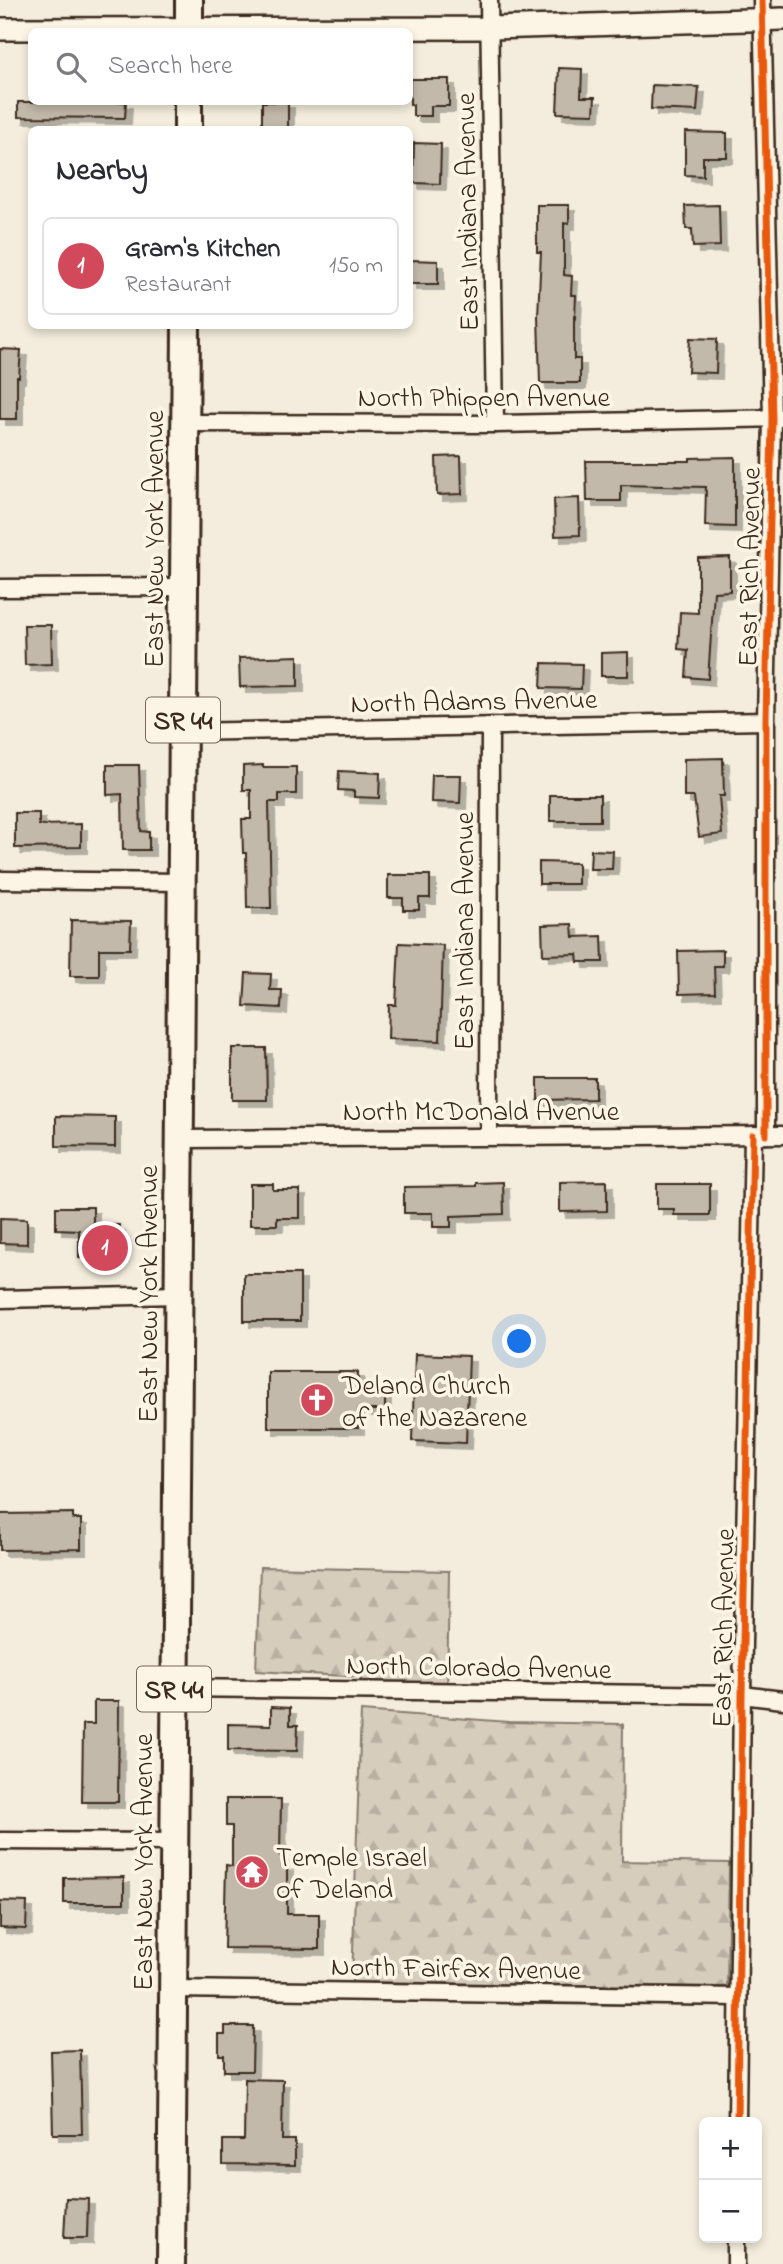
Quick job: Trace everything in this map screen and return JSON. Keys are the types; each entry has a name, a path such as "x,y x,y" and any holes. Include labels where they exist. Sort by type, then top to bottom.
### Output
{"main road":[{"path":"189,0 189,28"},
{"path":"188,105 188,126"},
{"name":"East New York Avenue","path":"171,2264 186,329"}],"street":[{"name":"East Indiana Avenue","path":"489,0 495,424"},
{"path":"413,29 490,28 762,9 783,19"},
{"name":"East Rich Avenue","path":"737,2117 742,1695 759,1135 766,721 778,418 762,9"},
{"path":"0,29 28,29"},
{"name":"North Phippen Avenue","path":"185,423 495,424 778,418"},
{"path":"0,588 184,587"},
{"name":"North Adams Avenue","path":"183,732 766,721"},
{"name":"East Indiana Avenue","path":"489,1136 490,726"},
{"path":"0,880 182,882"},
{"name":"North McDonald Avenue","path":"180,1139 783,1135"},
{"path":"0,1299 179,1295"},
{"name":"North Colorado Avenue","path":"174,1688 742,1695 783,1700"},
{"path":"0,1842 174,1842"},
{"name":"North Fairfax Avenue","path":"174,1989 738,1997"},
{"path":"736,2243 736,2264"}],"green space":[{"path":"260,1567 449,1571 447,1699 361,1692 361,1677 256,1671"},
{"path":"361,1711 509,1722 623,1724 622,1861 729,1863 727,1987 352,1982"}],"building":[{"path":"559,68 582,69 581,97 595,97 594,114 557,113"},
{"path":"413,79 449,79 449,106 431,106 431,116 413,116"},
{"path":"652,85 699,87 697,111 651,109"},
{"path":"18,102 28,102 28,105 126,105 125,118 18,117"},
{"path":"262,105 288,105 288,126 262,126"},
{"path":"685,132 727,133 727,157 703,157 703,176 685,175"},
{"path":"414,143 441,144 440,184 413,183"},
{"path":"537,205 569,205 569,223 564,223 564,275 572,276 571,295 576,295 574,359 580,359 580,383 540,383 538,316 541,252 537,252"},
{"path":"719,205 720,246 693,247 692,229 686,229 685,206"},
{"path":"413,260 438,261 438,284 413,284"},
{"path":"690,338 717,339 716,373 688,372"},
{"path":"0,349 21,350 17,377 17,419 0,419"},
{"path":"461,456 462,494 437,495 436,457"},
{"path":"735,457 735,527 705,526 706,487 621,485 621,501 587,501 586,461 690,461 690,458"},
{"path":"579,498 580,535 555,536 554,499"},
{"path":"730,557 730,591 714,592 708,679 686,677 688,650 678,649 680,612 698,613 698,558"},
{"path":"24,625 51,625 52,664 25,665"},
{"path":"628,652 628,676 601,676 601,653"},
{"path":"298,656 298,686 240,687 239,658"},
{"path":"542,663 582,664 581,689 541,688"},
{"path":"723,758 724,796 719,796 722,834 699,837 694,797 684,797 684,759"},
{"path":"107,765 139,765 141,831 149,832 149,850 123,850 122,794 107,795"},
{"path":"243,766 296,767 296,794 279,794 279,802 269,802 271,908 247,908 242,819 251,819 251,790 243,790"},
{"path":"339,771 380,773 379,798 354,797 354,791 338,790"},
{"path":"432,775 461,775 460,803 431,802"},
{"path":"550,795 600,795 600,821 550,821"},
{"path":"15,813 39,813 39,825 81,824 81,847 15,848"},
{"path":"591,850 613,851 612,869 590,869"},
{"path":"539,862 578,863 578,884 539,884"},
{"path":"388,875 430,875 430,898 419,898 419,910 403,910 403,898 388,898"},
{"path":"71,920 131,921 130,949 99,949 99,976 70,976"},
{"path":"572,924 573,937 602,936 603,962 578,962 577,954 543,955 542,925"},
{"path":"399,943 443,945 440,1041 388,1039 389,1005 396,1005"},
{"path":"723,950 723,966 714,966 715,993 679,994 678,951"},
{"path":"246,973 271,974 270,990 282,990 281,1008 244,1006"},
{"path":"232,1048 266,1048 267,1100 232,1100"},
{"path":"538,1078 595,1078 595,1099 538,1100"},
{"path":"56,1116 115,1117 115,1147 56,1146"},
{"path":"607,1181 607,1211 560,1212 560,1182"},
{"path":"503,1182 504,1214 451,1216 451,1227 433,1227 433,1213 404,1213 404,1187 476,1186 476,1183"},
{"path":"250,1184 273,1184 273,1190 300,1190 300,1218 277,1218 277,1225 250,1225"},
{"path":"657,1184 710,1184 710,1215 674,1215 674,1209 657,1209"},
{"path":"56,1207 93,1207 93,1225 119,1225 119,1258 79,1258 79,1230 56,1229"},
{"path":"0,1218 27,1219 27,1244 0,1243"},
{"path":"244,1274 300,1274 300,1321 244,1321"},
{"path":"415,1354 469,1356 466,1443 412,1441"},
{"path":"268,1372 358,1372 358,1388 385,1389 385,1410 358,1410 358,1428 268,1428"},
{"path":"73,1513 73,1519 81,1519 81,1549 0,1550 0,1514"},
{"path":"94,1701 119,1701 118,1802 82,1802 83,1724 94,1724"},
{"path":"271,1707 290,1708 290,1725 298,1725 297,1751 228,1750 228,1724 271,1725"},
{"path":"226,1799 281,1799 280,1856 282,1866 287,1865 287,1914 319,1914 319,1949 224,1948 226,1865 232,1866 232,1826 226,1826"},
{"path":"124,1877 124,1903 64,1903 64,1878"},
{"path":"0,1901 27,1902 26,1929 0,1928"},
{"path":"225,2026 253,2026 252,2071 224,2071 224,2055 219,2055 219,2034 225,2034"},
{"path":"80,2050 82,2134 53,2134 51,2051"},
{"path":"245,2079 283,2080 282,2140 295,2140 295,2165 223,2164 223,2140 244,2140"},
{"path":"66,2198 88,2199 87,2238 64,2238"}],"cycle path":[{"path":"762,0 772,418 766,721 766,1135"},
{"path":"737,2117 753,1135"}],"place":[{"name":"Gram's Kitchen","path":"105,1248"},
{"name":"Deland Church of the Nazarene","path":"317,1400"},
{"name":"Temple Israel of Deland","path":"252,1872"}]}
